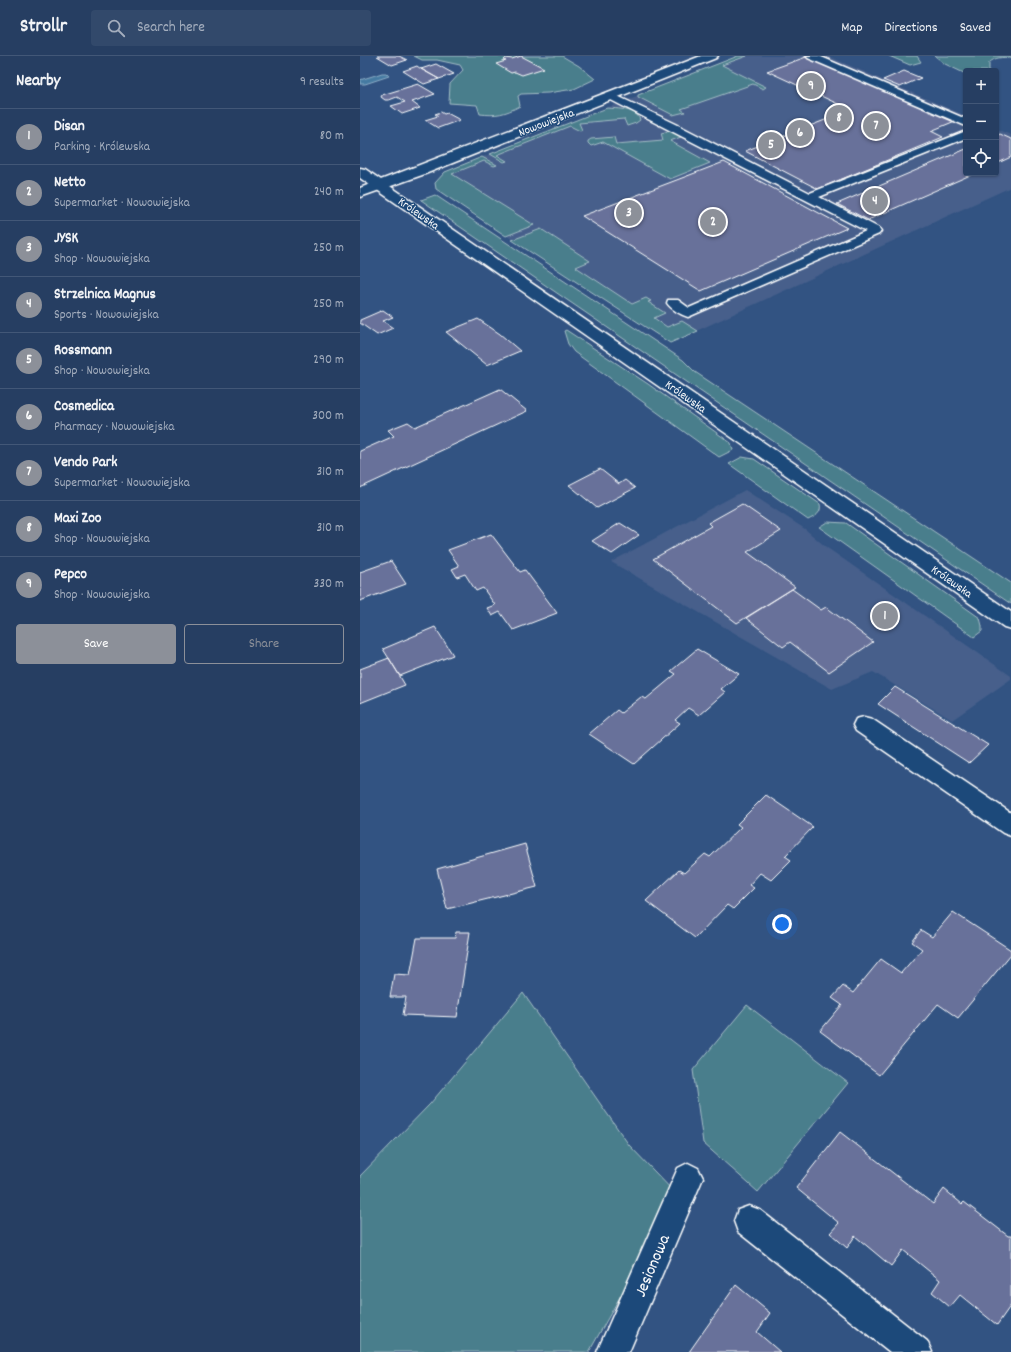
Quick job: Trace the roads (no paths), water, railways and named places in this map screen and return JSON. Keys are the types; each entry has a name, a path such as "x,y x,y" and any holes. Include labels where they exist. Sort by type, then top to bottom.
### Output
{"main road":[{"name":"Nowowiejska","path":"360,193 420,171 712,56"},
{"name":"Królewska","path":"360,172 1011,622"},
{"path":"864,725 1011,826"},
{"name":"Jesionowa","path":"614,1352 688,1178"},
{"path":"748,1221 916,1352"}],"lane":[{"path":"811,56 963,122"},
{"path":"611,96 875,231 688,313 673,303"},
{"path":"810,197 963,135"}],"place":[{"name":"Pepco","path":"811,86"},
{"name":"Maxi Zoo","path":"839,118"},
{"name":"Vendo Park","path":"876,126"},
{"name":"Cosmedica","path":"800,133"},
{"name":"Rossmann","path":"771,145"},
{"name":"Strzelnica Magnus","path":"875,201"},
{"name":"JYSK","path":"629,213"},
{"name":"Netto","path":"713,222"},
{"name":"Disan","path":"885,616"}]}
